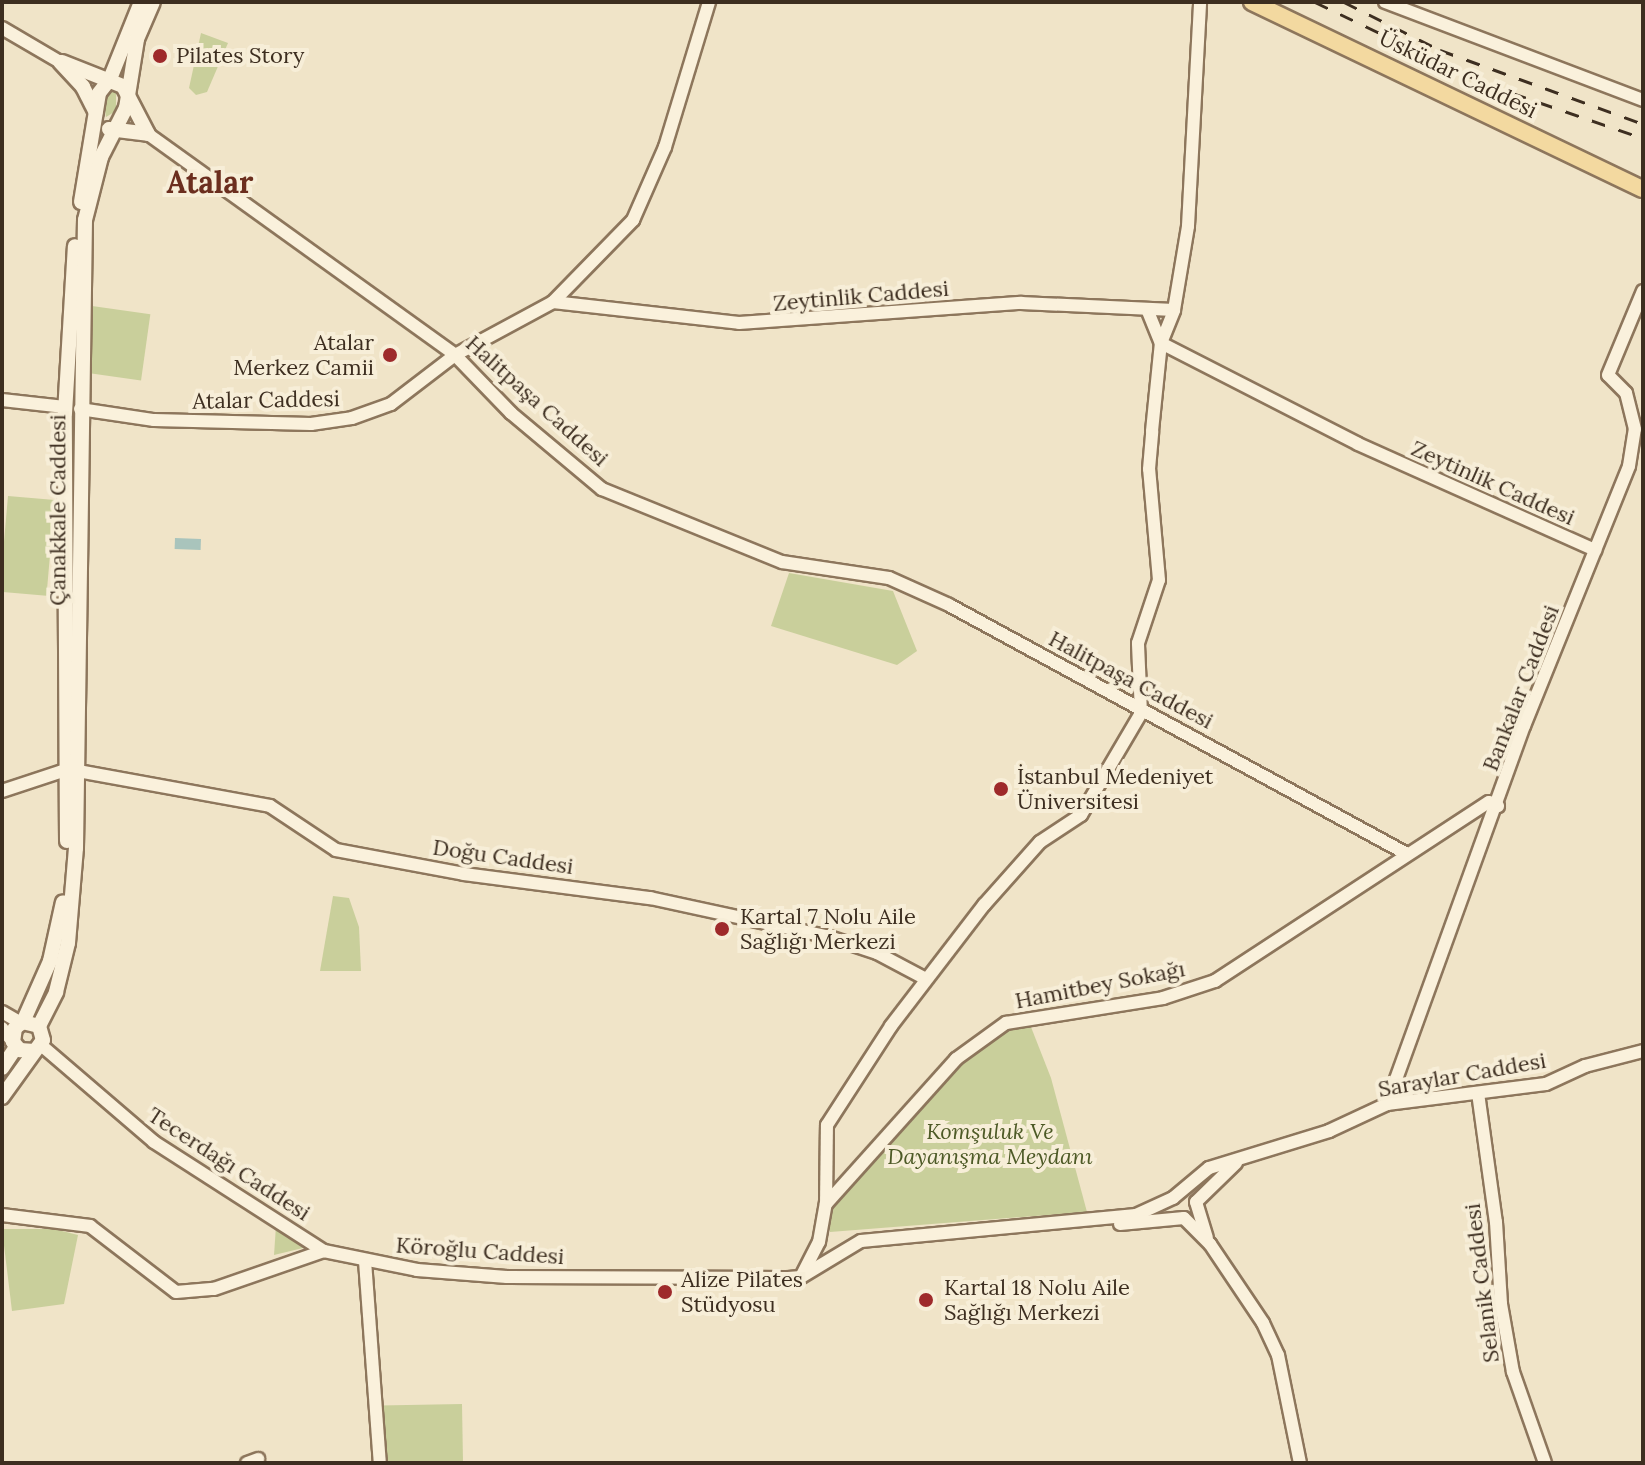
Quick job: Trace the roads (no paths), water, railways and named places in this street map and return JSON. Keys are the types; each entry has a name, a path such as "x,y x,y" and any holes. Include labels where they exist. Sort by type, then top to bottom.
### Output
{"main road":[{"name":"Çanakkale Caddesi","path":"39,1026 56,992 68,943 72,770 73,408 70,282 96,109 141,2"},
{"name":"Çanakkale Caddesi","path":"73,408 85,220 101,157 127,96 137,39 153,2"},
{"name":"Üsküdar Caddesi","path":"1252,2 1643,189"},
{"name":"Üsküdar Caddesi","path":"1278,2 1643,178"},
{"path":"60,62 123,86 148,134"},
{"path":"60,62 96,109 101,127 148,134"},
{"name":"Çanakkale Caddesi","path":"14,1045 13,1032 39,995 62,911 72,770"},
{"path":"2,1097 37,1048 39,1026 22,1022"},
{"path":"2,1068 14,1045 37,1048"}],"street":[{"name":"Atalar Caddesi","path":"2,400 154,420 327,423 391,404 455,355 553,302 633,220 665,147 709,2"},
{"path":"801,1277 819,1242 826,1204 827,1125 926,979 1040,842 1081,815 1141,713 1138,643 1159,580 1149,469 1161,343 1174,310 1188,226 1200,2"},
{"path":"1385,2 1643,100"},
{"path":"2,28 60,62"},
{"name":"Halitpaşa Caddesi","path":"148,134 455,355 511,413 602,489 782,562 889,578 949,605 1141,713 1407,854"},
{"name":"Bankalar Caddesi","path":"1387,1104 1498,806 1524,726 1629,466 1635,429 1626,393 1608,375 1643,291"},
{"name":"Zeytinlik Caddesi","path":"553,302 699,322 751,323 1021,303 1174,310"},
{"path":"1147,309 1161,343"},
{"name":"Zeytinlik Caddesi","path":"1161,343 1358,444 1595,550"},
{"name":"Doğu Caddesi","path":"2,791 72,770 270,806 336,850 464,874 650,898 826,936 877,953 926,979"},
{"name":"Hamitbey Sokağı","path":"826,1204 956,1059 1006,1023 1163,998 1215,981 1489,802 1498,806"},
{"path":"2,1012 22,1022"},
{"path":"2,1028 14,1045"},
{"name":"Tecerdağı Caddesi","path":"37,1048 154,1142 324,1251"},
{"name":"Saraylar Caddesi","path":"1109,1221 1176,1196 1209,1168 1329,1131 1387,1104 1546,1084 1585,1066 1643,1051"},
{"name":"Selanik Caddesi","path":"1478,1093 1496,1222 1501,1304 1513,1372 1544,1463"},
{"name":"Saraylar Caddesi","path":"801,1277 861,1241 1109,1221 1145,1224 1180,1218 1196,1206 1244,1156"},
{"path":"1210,1244 1170,1206 1176,1196 1196,1206 1210,1244 1263,1323 1278,1355 1300,1463"},
{"path":"2,1215 90,1226 176,1292 214,1289 324,1251"},
{"name":"Köroğlu Caddesi","path":"324,1251 365,1261 507,1277 801,1277"},
{"path":"365,1261 380,1463"},
{"path":"1291,1463 1292,1426"}],"water":[{"path":"175,538 201,539 201,550 175,549"}],"railway":[{"path":"1315,2 1486,84 1643,138"},
{"path":"1344,2 1440,50 1643,124"}],"place":[{"name":"Pilates Story","path":"160,56"},
{"name":"Atalar Merkez Camii","path":"390,355"},
{"name":"İstanbul Medeniyet Üniversitesi","path":"1001,789"},
{"name":"Kartal 7 Nolu Aile Sağlığı Merkezi","path":"722,929"},
{"name":"Alize Pilates Stüdyosu","path":"665,1292"},
{"name":"Kartal 18 Nolu Aile Sağlığı Merkezi","path":"926,1300"}],"district":[{"name":"Atalar","path":"210,182"}],"park label":[{"name":"Komşuluk Ve Dayanışma Meydanı","path":"990,1144"}]}
